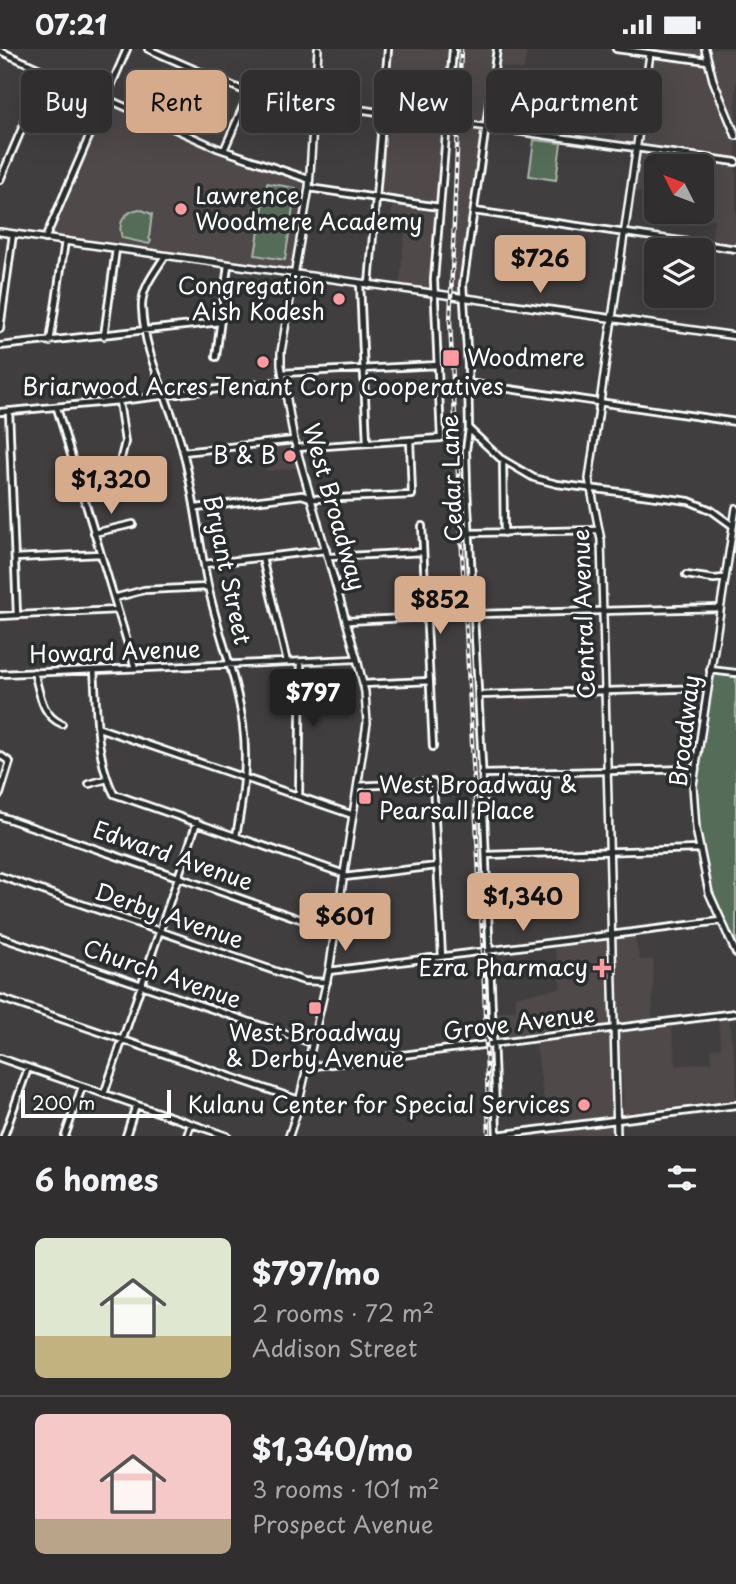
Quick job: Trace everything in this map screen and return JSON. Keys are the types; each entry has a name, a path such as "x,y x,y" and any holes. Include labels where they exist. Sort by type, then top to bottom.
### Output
{"street":[{"path":"112,83 127,49"},
{"path":"148,49 249,93 224,150"},
{"name":"West Broadway","path":"316,70 318,49"},
{"path":"386,70 388,49"},
{"path":"451,70 453,49"},
{"name":"Cedar Lane","path":"496,49 463,285 469,429 466,450 491,951 497,1135"},
{"path":"616,49 708,61"},
{"path":"705,49 736,136"},
{"path":"0,51 42,70"},
{"name":"Central Avenue","path":"617,1136 603,611 599,530 590,487 590,467 649,54"},
{"path":"112,102 224,150 308,179"},
{"path":"472,125 736,162"},
{"path":"0,180 21,131"},
{"path":"45,239 90,133"},
{"name":"West Broadway","path":"289,1136 327,982 367,723 357,659 330,557 296,448 282,373 281,352 309,188 312,133"},
{"path":"369,285 381,133"},
{"path":"296,448 442,438 435,293 445,133"},
{"path":"309,188 439,207"},
{"path":"474,211 736,249"},
{"path":"0,232 736,336"},
{"path":"0,329 13,234"},
{"path":"50,342 65,241"},
{"path":"104,337 116,249"},
{"name":"Bryant Street","path":"165,256 143,296 145,332 148,350 183,452 208,587 243,725 244,778 236,836"},
{"path":"216,357 228,265"},
{"path":"360,283 367,443"},
{"path":"0,346 104,337 220,322"},
{"path":"282,373 438,365"},
{"path":"0,412 57,408 284,381"},
{"path":"468,383 736,422"},
{"path":"119,401 125,442 121,458"},
{"path":"57,408 135,668"},
{"path":"9,411 17,615"},
{"path":"469,429 503,460 544,481 689,501 711,510 734,530"},
{"path":"183,452 294,440"},
{"path":"195,508 302,495 314,499 333,499 412,495 410,440"},
{"path":"503,460 505,533"},
{"name":"Broadway","path":"736,507 694,769 694,811 709,893 736,953"},
{"path":"94,533 133,524"},
{"path":"422,526 433,747"},
{"path":"470,533 599,530"},
{"path":"204,564 327,550"},
{"path":"330,557 423,552"},
{"path":"15,558 100,554"},
{"path":"262,558 287,662"},
{"path":"686,575 724,578"},
{"path":"114,598 145,590 208,587"},
{"path":"475,614 720,608"},
{"path":"0,616 117,610"},
{"path":"347,621 426,617"},
{"name":"Howard Avenue","path":"0,674 357,659"},
{"path":"299,796 301,662"},
{"path":"94,670 107,779 114,794 345,875 437,866"},
{"path":"710,670 736,673"},
{"path":"34,673 44,710 62,725"},
{"path":"363,684 430,681"},
{"path":"479,695 707,688"},
{"path":"99,728 354,815"},
{"path":"0,755 9,759 0,794"},
{"path":"482,774 694,769"},
{"path":"89,783 107,779"},
{"path":"358,786 433,782 442,957"},
{"name":"Edward Avenue","path":"0,816 335,931"},
{"path":"104,1094 197,822"},
{"path":"486,855 700,849"},
{"name":"Derby Avenue","path":"0,876 304,981 327,982"},
{"path":"329,971 720,921"},
{"name":"Church Avenue","path":"0,937 312,1043"},
{"path":"0,998 299,1100"},
{"name":"Grove Avenue","path":"307,1067 736,1013"},
{"path":"0,1058 227,1136"},
{"path":"4,1136 28,1068"},
{"path":"65,1136 82,1087"},
{"path":"126,1136 136,1105"},
{"path":"497,1135 736,1105"},
{"path":"187,1136 191,1124"}],"shaded area":[{"path":"388,49 453,49 451,70 386,70"},
{"path":"463,49 527,49 524,70 495,66 494,70 486,70 486,127 463,297 452,294 459,133 472,133 472,70 462,70"},
{"path":"604,49 736,49 736,249 714,245 714,238 712,238 714,154 644,154 644,193 630,191 636,149 614,147 616,133 662,133 662,70 647,70 648,56"},
{"name":"Lawrence Woodmere Academy","path":"112,106 126,112 126,133 175,133 218,152 304,181 291,270 49,236 93,133 112,133"},
{"path":"380,133 446,133 437,294 399,289 405,232 390,230 393,201 373,199"},
{"path":"293,440 299,468 266,471 262,445"},
{"path":"634,934 640,960 654,960 652,1023 671,1021 676,1066 712,1062 711,1049 721,1047 718,1020 729,1019 736,1072 736,1099 626,1113 623,1111 622,1073 615,1074 616,1136 549,1136 548,1128 561,1126 559,1098 544,1100 535,1039 492,1043 492,1013 516,1010 515,996 561,988 554,944"}],"green space":[{"path":"534,140 561,143 556,180 529,176"},
{"path":"267,183 296,188 285,260 255,255"},
{"path":"139,209 152,214 149,244 122,238 120,228 123,219"},
{"path":"713,672 736,675 736,952 716,912 695,809 695,786"}],"railway":[{"path":"461,49 450,322 483,952 489,1136"}],"place":[{"name":"Lawrence Woodmere Academy","path":"181,209"},
{"name":"Congregation Aish Kodesh","path":"339,299"},
{"name":"Woodmere","path":"451,358"},
{"name":"Briarwood Acres Tenant Corp Cooperatives","path":"263,362"},
{"name":"B & B","path":"290,456"},
{"name":"West Broadway & Pearsall Place","path":"365,798"},
{"name":"Ezra Pharmacy","path":"602,968"},
{"name":"West Broadway & Derby Avenue","path":"315,1008"},
{"name":"Kulanu Center for Special Services","path":"584,1105"}]}
